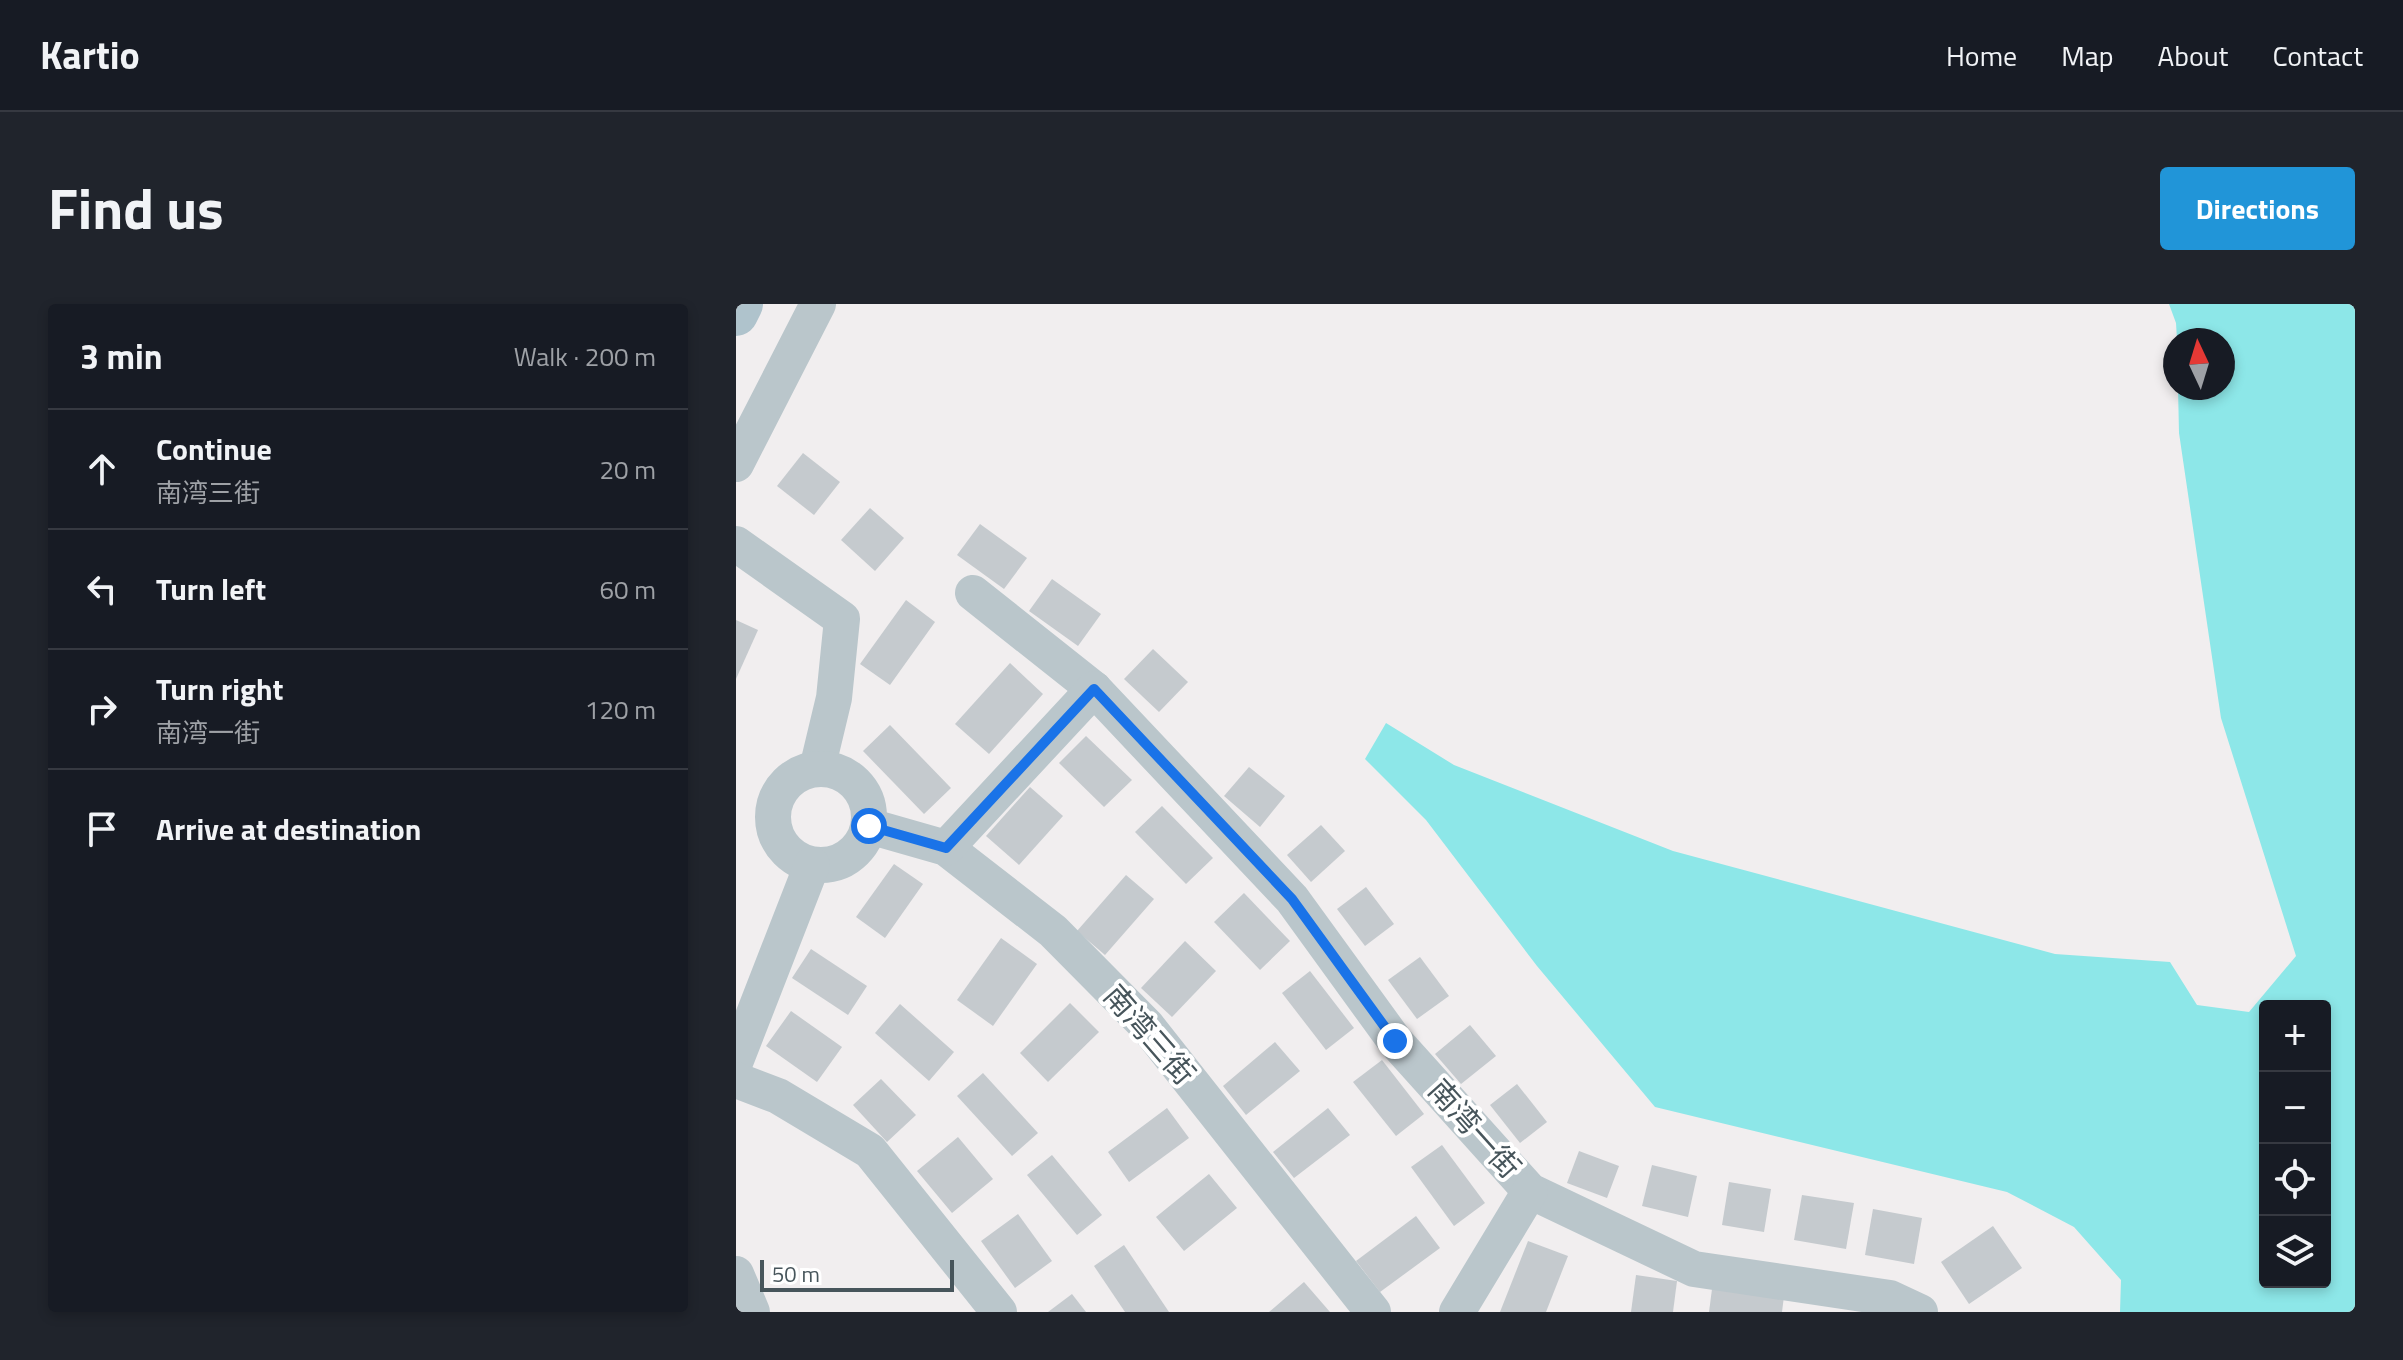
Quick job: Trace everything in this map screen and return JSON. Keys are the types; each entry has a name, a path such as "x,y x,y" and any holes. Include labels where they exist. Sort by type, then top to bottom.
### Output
{"main road":[{"path":"736,314 741,304"}],"street":[{"path":"736,464 818,304"},
{"path":"736,544 842,619 834,698 817,769"},
{"name":"南湾一街","path":"973,593 1094,689 1292,899 1395,1041 1530,1191 1694,1269 1890,1298 1920,1312"},
{"path":"946,848 1094,689"},
{"path":"817,769 835,770 851,778 862,792 869,809 869,826 862,843 850,856 833,864 812,865 792,856 779,841 772,821 775,800 785,784 799,774 817,769"},
{"name":"南湾三街","path":"869,826 946,848 1053,931 1147,1026 1373,1312"},
{"path":"736,1060 763,984 812,865"},
{"path":"736,1080 778,1096 870,1151 999,1312"},
{"path":"1457,1312 1530,1191"},
{"path":"736,1274 752,1312"}],"water":[{"path":"2169,304 2355,304 2355,1312 2120,1312 2121,1280 2074,1227 2007,1192 1655,1107 1537,966 1426,820 1365,759 1386,723 1454,765 1673,851 2055,954 2170,962 2197,1005 2249,1012 2259,1000 2259,1288 2331,1288 2331,1000 2259,1000 2296,956 2221,718 2179,433 2178,400 2235,400 2235,328 2176,328"}],"building":[{"path":"803,453 840,482 814,515 777,486"},
{"path":"870,508 904,538 875,571 841,540"},
{"path":"980,524 1027,558 1004,589 957,555"},
{"path":"1052,579 1101,614 1078,646 1029,611"},
{"path":"906,600 935,622 890,685 860,664"},
{"path":"736,620 758,630 736,679"},
{"path":"1153,649 1188,682 1159,712 1124,679"},
{"path":"1010,663 1043,694 989,754 955,724"},
{"path":"890,725 951,788 924,814 863,751"},
{"path":"1086,736 1132,780 1104,807 1059,763"},
{"path":"1249,767 1285,796 1260,827 1224,796"},
{"path":"1030,787 1063,816 1019,865 986,836"},
{"path":"1162,806 1213,858 1186,884 1135,832"},
{"path":"1321,825 1345,851 1311,882 1287,855"},
{"path":"894,864 923,884 885,938 856,917"},
{"path":"1126,875 1154,899 1105,955 1077,931"},
{"path":"1366,887 1394,924 1365,946 1337,909"},
{"path":"1244,893 1290,941 1260,970 1214,922"},
{"path":"1001,938 1037,964 993,1026 957,1000"},
{"path":"1185,941 1216,971 1172,1017 1141,988"},
{"path":"811,949 867,986 848,1015 792,978"},
{"path":"1420,957 1449,996 1417,1019 1388,980"},
{"path":"1310,971 1354,1028 1326,1050 1282,993"},
{"path":"1070,1003 1099,1032 1048,1082 1020,1053"},
{"path":"900,1004 954,1052 929,1081 875,1033"},
{"path":"791,1011 842,1047 817,1082 766,1046"},
{"path":"1470,1025 1496,1056 1461,1084 1435,1054"},
{"path":"1275,1042 1300,1071 1246,1115 1223,1086"},
{"path":"1382,1060 1424,1114 1396,1136 1353,1082"},
{"path":"983,1073 1038,1133 1012,1156 957,1096"},
{"path":"881,1079 916,1115 887,1142 853,1105"},
{"path":"1517,1084 1547,1122 1520,1143 1490,1105"},
{"path":"1167,1108 1189,1138 1129,1182 1108,1152"},
{"path":"1328,1108 1350,1135 1294,1178 1273,1152"},
{"path":"958,1137 993,1179 952,1213 917,1171"},
{"path":"1442,1145 1485,1203 1454,1226 1411,1167"},
{"path":"1579,1151 1619,1166 1607,1198 1567,1183"},
{"path":"1052,1155 1102,1215 1077,1235 1027,1175"},
{"path":"1652,1165 1697,1176 1688,1217 1642,1206"},
{"path":"1209,1174 1237,1208 1184,1251 1156,1217"},
{"path":"1729,1182 1771,1189 1764,1232 1722,1225"},
{"path":"1802,1195 1854,1203 1846,1249 1794,1240"},
{"path":"1873,1209 1922,1218 1914,1264 1865,1255"},
{"path":"1018,1214 1052,1261 1015,1288 981,1241"},
{"path":"1416,1216 1440,1248 1380,1292 1356,1261"},
{"path":"1993,1226 2022,1268 1969,1304 1941,1262"},
{"path":"1528,1241 1568,1256 1546,1312 1500,1312"},
{"path":"1124,1245 1169,1312 1125,1312 1094,1266"},
{"path":"1636,1275 1677,1281 1673,1312 1631,1312"},
{"path":"1304,1282 1330,1312 1269,1312"},
{"path":"1712,1289 1784,1296 1782,1312 1709,1312"},
{"path":"1072,1294 1086,1312 1048,1312"}],"route":[{"path":"869,826 946,848 1094,689 1292,899 1395,1041"}]}
